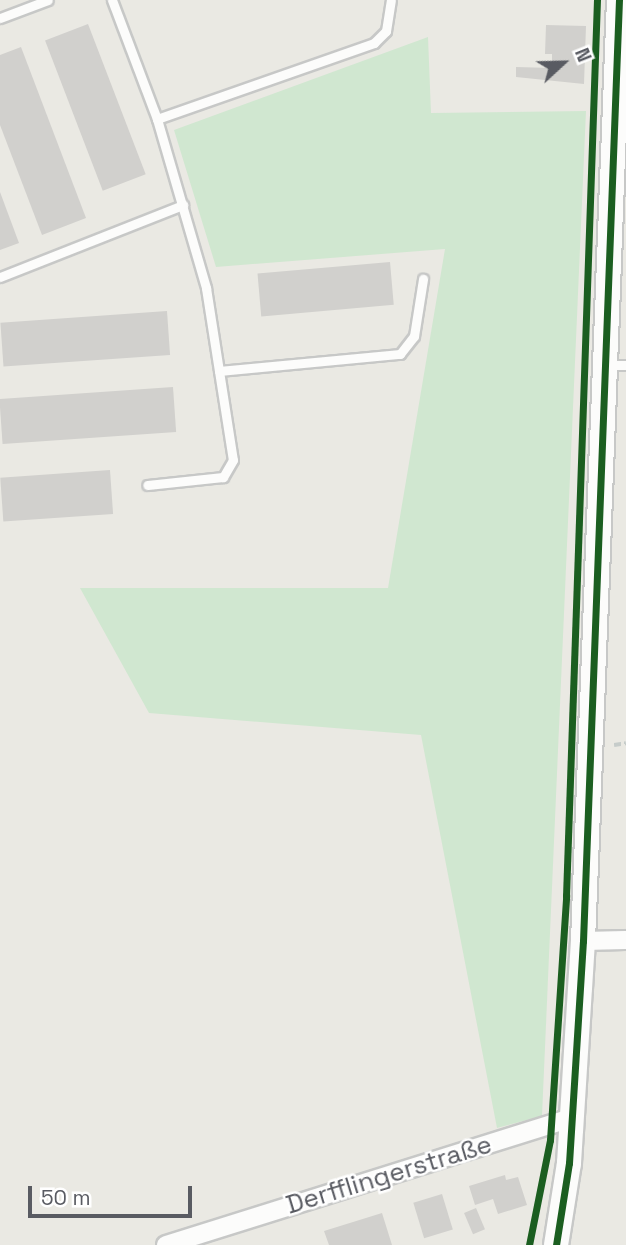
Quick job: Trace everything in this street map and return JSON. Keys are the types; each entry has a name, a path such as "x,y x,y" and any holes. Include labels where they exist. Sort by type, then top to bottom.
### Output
{"main road":[{"path":"556,1245 572,1118 614,365 619,0"}],"street":[{"path":"583,941 626,940"},
{"name":"Derfflingerstraße","path":"166,1245 572,1118"}],"lane":[{"path":"0,18 48,0"},
{"path":"112,0 157,119 206,288 231,469 215,479 147,485"},
{"path":"157,119 374,43 386,31 391,0"},
{"path":"0,277 183,205"},
{"path":"219,371 400,354 414,336 423,279"}],"green space":[{"path":"428,37 431,113 586,111 542,1116 497,1128 421,735 149,713 80,588 388,588 445,249 216,267 174,130"}],"building":[{"path":"88,24 146,174 103,191 45,40"},
{"path":"546,25 586,26 584,84 516,77 516,67 552,68 552,54 545,54"},
{"path":"21,47 86,218 42,235 0,125 0,55"},
{"path":"0,192 19,243 0,250"},
{"path":"390,262 394,305 261,316 258,274"},
{"path":"167,311 170,355 3,367 0,323"},
{"path":"173,387 176,432 3,444 0,399"},
{"path":"110,470 113,514 3,522 0,478"},
{"path":"505,1175 506,1180 518,1177 527,1205 498,1214 493,1199 475,1205 469,1186"},
{"path":"442,1194 453,1229 424,1238 413,1203"},
{"path":"476,1208 485,1229 473,1234 464,1213"},
{"path":"382,1213 392,1245 329,1245 324,1231"}],"cycle path":[{"path":"529,1245 550,1140 566,896 597,0"},
{"path":"556,1245 569,1163 583,941 619,0"}]}
